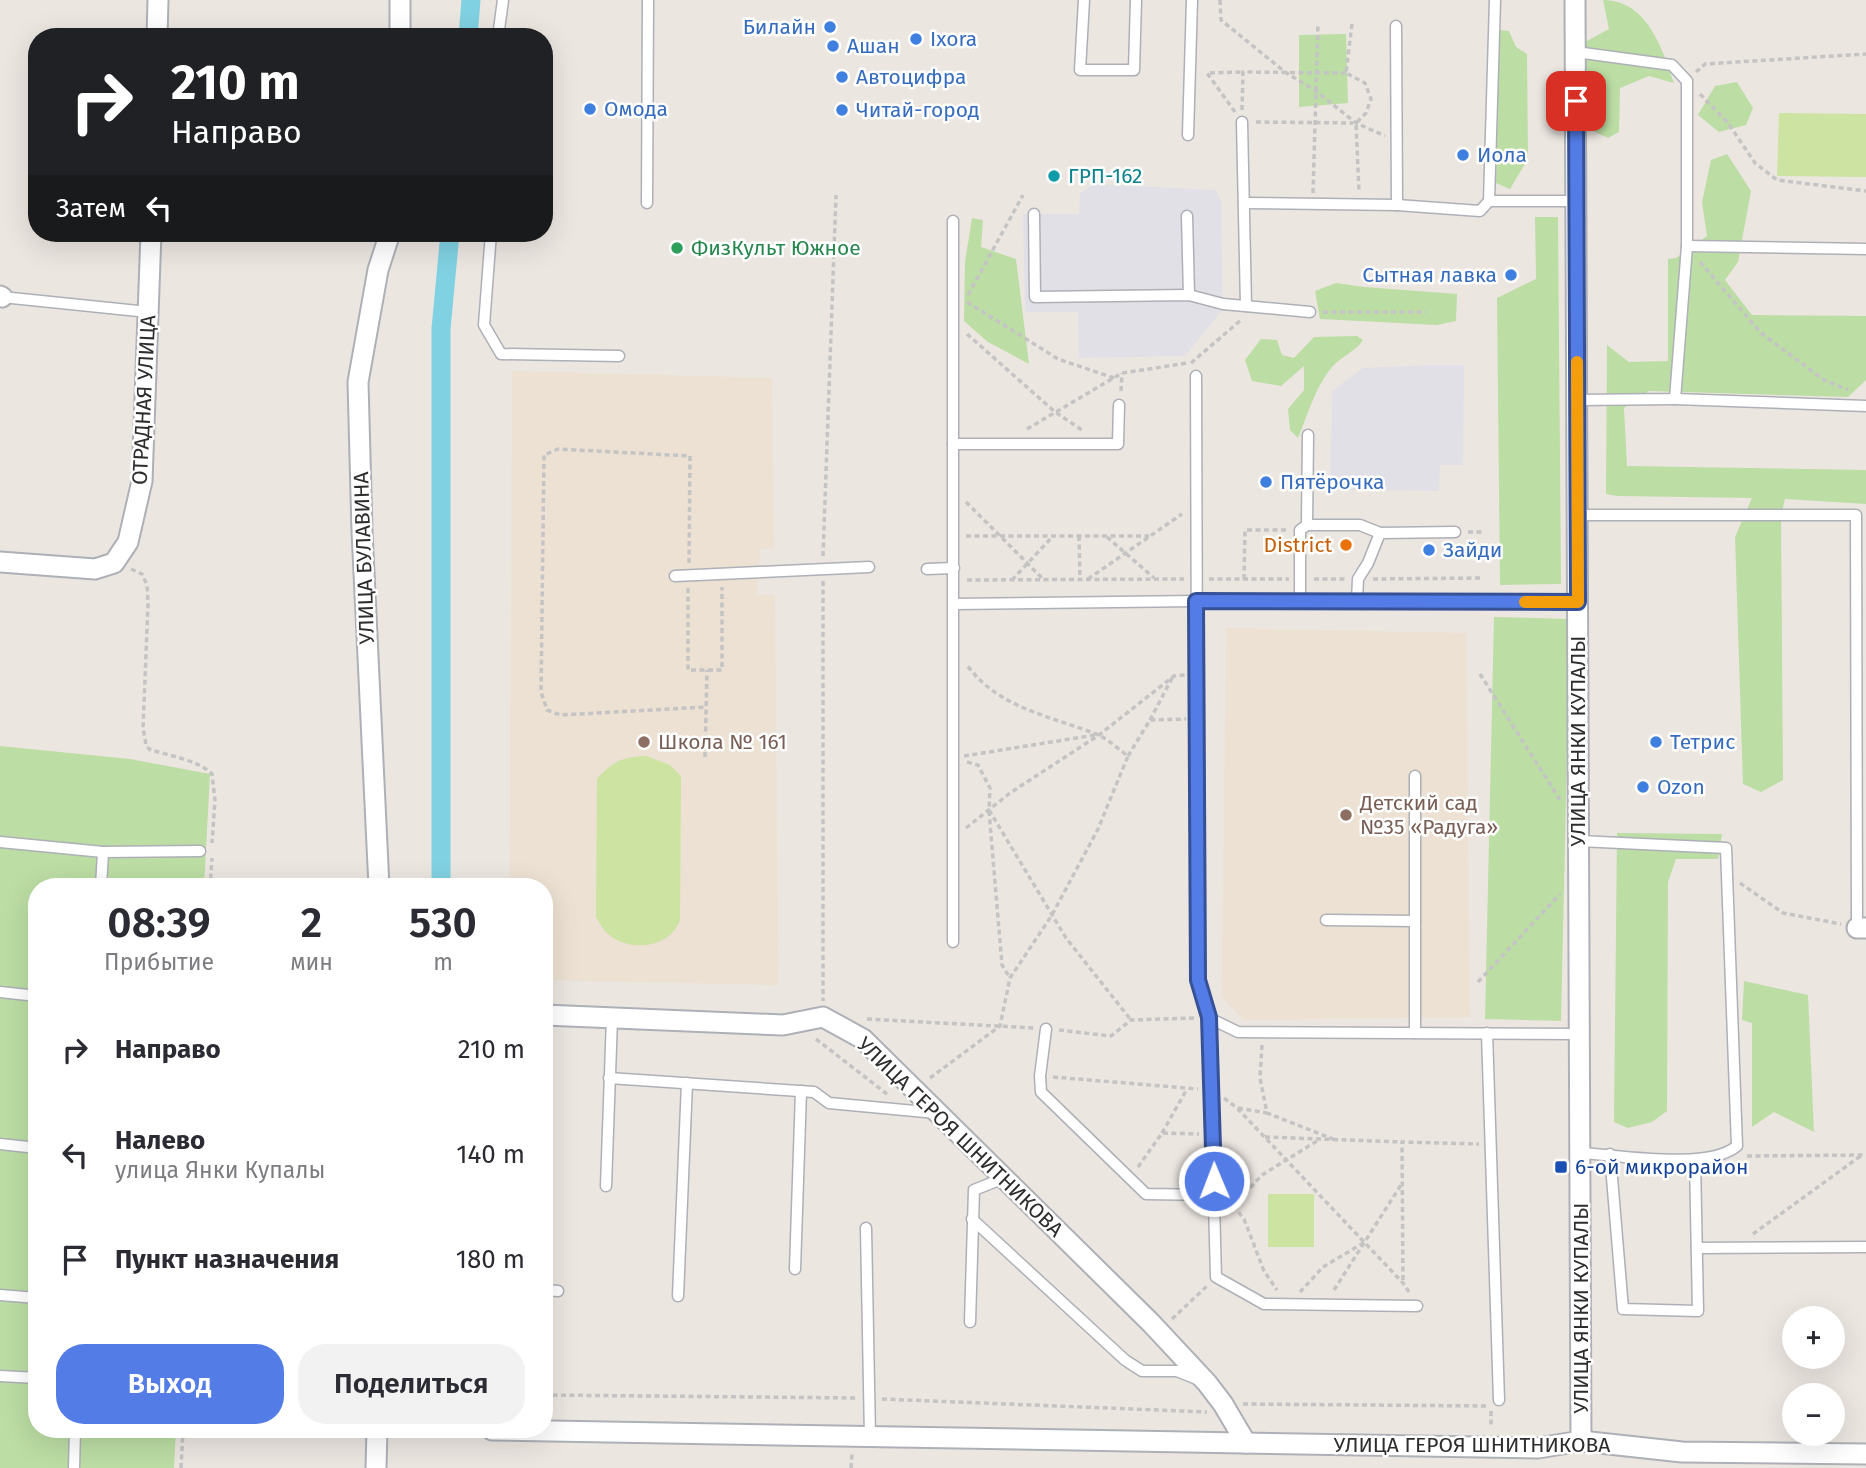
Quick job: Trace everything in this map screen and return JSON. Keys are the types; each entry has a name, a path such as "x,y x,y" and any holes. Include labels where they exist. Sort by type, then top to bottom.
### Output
{"street":[{"path":"157,28 158,0"},
{"path":"400,0 400,28"},
{"name":"УЛИЦА ЯНКИ КУПАЛЫ","path":"1576,0 1581,1441"},
{"name":"ОТРАДНАЯ УЛИЦА","path":"114,563 128,542 142,481 151,242"},
{"name":"УЛИЦА БУЛАВИНА","path":"379,878 362,531 358,382 378,270 387,242"},
{"path":"0,562 74,569 95,569 114,563"},
{"path":"553,1015 782,1025 823,1017"},
{"name":"УЛИЦА ГЕРОЯ ШНИТНИКОВА","path":"823,1017 863,1039 1158,1332 1207,1383 1246,1443"},
{"name":"УЛИЦА ГЕРОЯ ШНИТНИКОВА","path":"553,1431 1538,1448 1581,1441 1682,1460 1866,1454"},
{"path":"376,1468 377,1438"}],"lane":[{"path":"499,28 503,0"},
{"path":"647,203 648,0"},
{"path":"1084,0 1080,70 1135,70 1136,0"},
{"path":"1188,135 1192,0"},
{"path":"1245,203 1397,205 1480,211 1489,201 1496,0"},
{"path":"1396,26 1397,205"},
{"path":"1576,52 1672,65 1687,81 1687,246 1675,399"},
{"path":"1242,120 1250,307"},
{"path":"1489,201 1576,201"},
{"path":"1034,214 1035,297 1189,295 1223,304 1310,312"},
{"path":"1187,216 1189,295"},
{"path":"953,221 953,942"},
{"path":"490,242 484,325 502,354 619,356"},
{"path":"1687,246 1866,249"},
{"path":"1,297 148,312"},
{"path":"1196,376 1198,980 1209,1017 1216,1277 1264,1304 1417,1306"},
{"path":"1577,400 1675,399 1866,406"},
{"path":"953,444 1118,444 1119,404"},
{"path":"1300,601 1308,435"},
{"path":"1577,516 1861,514 1862,928"},
{"path":"1303,527 1360,525 1380,533 1455,533"},
{"path":"1357,601 1358,579 1380,533"},
{"path":"675,576 869,568"},
{"path":"927,569 954,568"},
{"path":"954,604 1196,601 1578,602"},
{"path":"1415,776 1415,1033"},
{"path":"1579,841 1726,848 1737,1146 1727,1154 1695,1160 1580,1153"},
{"path":"0,842 103,852 200,851"},
{"path":"102,878 103,852"},
{"path":"1326,920 1415,921"},
{"path":"0,992 28,995"},
{"path":"1209,1017 1238,1032 1580,1034"},
{"path":"606,1186 612,1018"},
{"path":"1046,1029 1040,1076 1041,1092 1146,1194 1214,1195"},
{"path":"1487,1034 1499,1400"},
{"path":"610,1078 814,1091 829,1104 940,1114"},
{"path":"678,1296 687,1083"},
{"path":"795,1269 801,1091"},
{"path":"0,1144 28,1146"},
{"path":"1610,1154 1623,1309 1698,1311 1695,1160"},
{"path":"970,1322 974,1190 1004,1178"},
{"path":"972,1219 1125,1360 1142,1371 1177,1371 1207,1383"},
{"path":"866,1228 870,1437"},
{"path":"1697,1248 1866,1247"},
{"path":"553,1291 558,1291"},
{"path":"0,1294 28,1297"},
{"path":"0,1376 28,1378"},
{"path":"74,1468 75,1438"}],"path":[{"path":"1220,0 1222,20 1285,72 1316,91 1356,123 1396,141"},
{"path":"1313,204 1318,23"},
{"path":"1346,73 1352,24"},
{"path":"1866,54 1705,64 1687,81 1728,123 1755,163 1777,180 1866,191"},
{"path":"1242,120 1243,72"},
{"path":"1208,73 1346,73 1365,83 1371,99 1366,113 1356,123 1242,120 1208,73"},
{"path":"1356,123 1360,205"},
{"path":"823,1017 823,571 836,195"},
{"path":"1023,195 953,322 1055,412 1101,444"},
{"path":"1687,246 1761,333 1824,380 1856,394"},
{"path":"953,293 1058,359 1114,377"},
{"path":"1001,444 1122,373 1191,363 1250,307"},
{"path":"1310,312 1426,312"},
{"path":"1119,404 1122,373"},
{"path":"706,707 560,715 547,710 541,692 544,455 558,449 690,456 688,670 722,670 722,574"},
{"path":"954,490 1044,580"},
{"path":"1088,579 1196,506"},
{"path":"1244,579 1245,530 1303,527"},
{"path":"1012,580 1054,536"},
{"path":"1079,536 1080,579"},
{"path":"1105,536 1156,579"},
{"path":"954,537 1149,536"},
{"path":"114,563 142,573 147,585 142,728 146,745 160,753 202,764 212,774 215,800 211,878"},
{"path":"954,580 1483,578"},
{"path":"954,646 972,672 1001,698 1061,724 1099,735 1128,756"},
{"path":"705,757 707,670"},
{"path":"953,837 1010,793 1099,735 1174,676 1197,674"},
{"path":"1480,674 1564,806"},
{"path":"915,1089 1000,1026 1010,978 1052,915 1098,829 1128,756 1174,676"},
{"path":"1150,720 1197,718"},
{"path":"954,757 1099,735"},
{"path":"954,757 978,765 990,788 989,810 1002,965 1010,978"},
{"path":"989,810 1066,939 1131,1020"},
{"path":"1478,982 1579,873"},
{"path":"1727,873 1783,913 1862,928"},
{"path":"858,1019 1046,1029 1111,1036 1131,1020 1209,1017"},
{"path":"1262,1032 1260,1078 1267,1113"},
{"path":"804,1039 818,1040 908,1111"},
{"path":"1040,1076 1187,1090 1211,1088 1237,1108 1365,1242 1403,1283 1417,1306"},
{"path":"1131,1178 1187,1090"},
{"path":"1237,1108 1267,1113 1338,1141"},
{"path":"1162,1133 1213,1135"},
{"path":"1265,1137 1481,1144"},
{"path":"1214,1181 1251,1187 1262,1175 1319,1140"},
{"path":"1402,1142 1403,1283"},
{"path":"1727,1154 1864,1156"},
{"path":"1734,1248 1864,1156"},
{"path":"1214,1181 1244,1219 1264,1271 1288,1304 1323,1267 1365,1242"},
{"path":"1325,1305 1402,1183"},
{"path":"1158,1332 1216,1277"},
{"path":"553,1395 869,1398 1211,1412 1223,1404 1491,1406 1491,1447"},
{"path":"181,1468 183,1438"}],"shaded area":[{"path":"1093,184 1215,190 1221,200 1223,309 1185,356 1079,358 1078,312 1025,312 1023,214 1079,214 1080,194"},
{"path":"1464,365 1463,465 1440,465 1439,491 1330,490 1332,391 1363,368"},
{"name":"Школа № 161","path":"512,371 772,378 774,548 760,549 757,595 775,595 778,985 553,980 553,878 510,878"},
{"name":"Детский сад №35 «Радуга»","path":"1226,628 1466,633 1470,1017 1244,1020 1222,997"}],"green space":[{"path":"1603,0 1618,2 1642,17 1658,41 1674,83 1649,76 1620,88 1619,132 1608,138 1585,127 1585,42 1609,29"},
{"path":"1499,30 1509,31 1516,47 1527,54 1528,159 1510,189 1496,183"},
{"path":"1346,34 1348,103 1299,107 1299,35"},
{"path":"1737,82 1753,108 1746,125 1719,132 1698,115 1715,86"},
{"path":"1779,113 1866,114 1866,177 1777,176"},
{"path":"1727,154 1751,191 1738,262 1725,280 1752,315 1866,316 1866,380 1848,397 1649,391 1624,408 1627,466 1866,470 1866,504 1785,499 1781,516 1783,780 1761,792 1743,784 1735,537 1752,498 1606,494 1607,345 1629,362 1668,361 1668,259 1676,258 1707,236 1702,202 1711,160"},
{"path":"1535,217 1558,217 1561,584 1500,585 1497,298 1536,279"},
{"path":"972,218 983,220 981,247 1016,259 1029,364 988,342 964,321 965,262"},
{"path":"1336,283 1457,294 1456,321 1437,325 1320,319 1315,291"},
{"path":"1357,336 1363,340 1333,366 1322,382 1298,438 1290,430 1288,409 1304,390 1304,366 1281,386 1252,381 1245,360 1261,339 1277,340 1282,355 1294,358 1314,337"},
{"path":"1494,617 1570,619 1561,1021 1485,1019"},
{"path":"0,746 130,759 210,774 204,878 28,878 28,1438 176,1438 174,1468 0,1468"},
{"path":"646,756 670,765 681,776 680,920 674,930 657,942 635,945 614,938 596,917 597,779 618,761"},
{"path":"1617,833 1722,834 1718,859 1676,859 1668,882 1667,1111 1652,1122 1628,1128 1614,1122"},
{"path":"1744,981 1808,995 1814,1132 1774,1112 1752,1127 1752,1023 1742,1020"},
{"path":"1268,1194 1314,1194 1314,1247 1268,1247"}],"waterway":[{"path":"469,28 471,0"},
{"path":"441,878 441,329 449,242"}],"slow traffic":[{"path":"1525,602 1578,602 1577,362"}],"place":[{"name":"Билайн","path":"830,27"},
{"name":"Ixora","path":"916,39"},
{"name":"Ашан","path":"833,46"},
{"name":"Автоцифра","path":"842,77"},
{"name":"Омода","path":"590,109"},
{"name":"Читай-город","path":"842,110"},
{"name":"Иола","path":"1463,155"},
{"name":"ГРП-162","path":"1054,176"},
{"name":"ФизКульт Южное","path":"677,248"},
{"name":"Сытная лавка","path":"1511,275"},
{"name":"Пятёрочка","path":"1266,482"},
{"name":"District","path":"1346,545"},
{"name":"Зайди","path":"1429,550"},
{"name":"Школа № 161","path":"644,742"},
{"name":"Тетрис","path":"1656,742"},
{"name":"Ozon","path":"1643,787"},
{"name":"Детский сад №35 «Радуга»","path":"1346,815"},
{"name":"6-ой микрорайон","path":"1561,1167"}],"route":[{"path":"1214,1181 1209,1017 1198,980 1196,601 1578,602 1576,101"}]}
